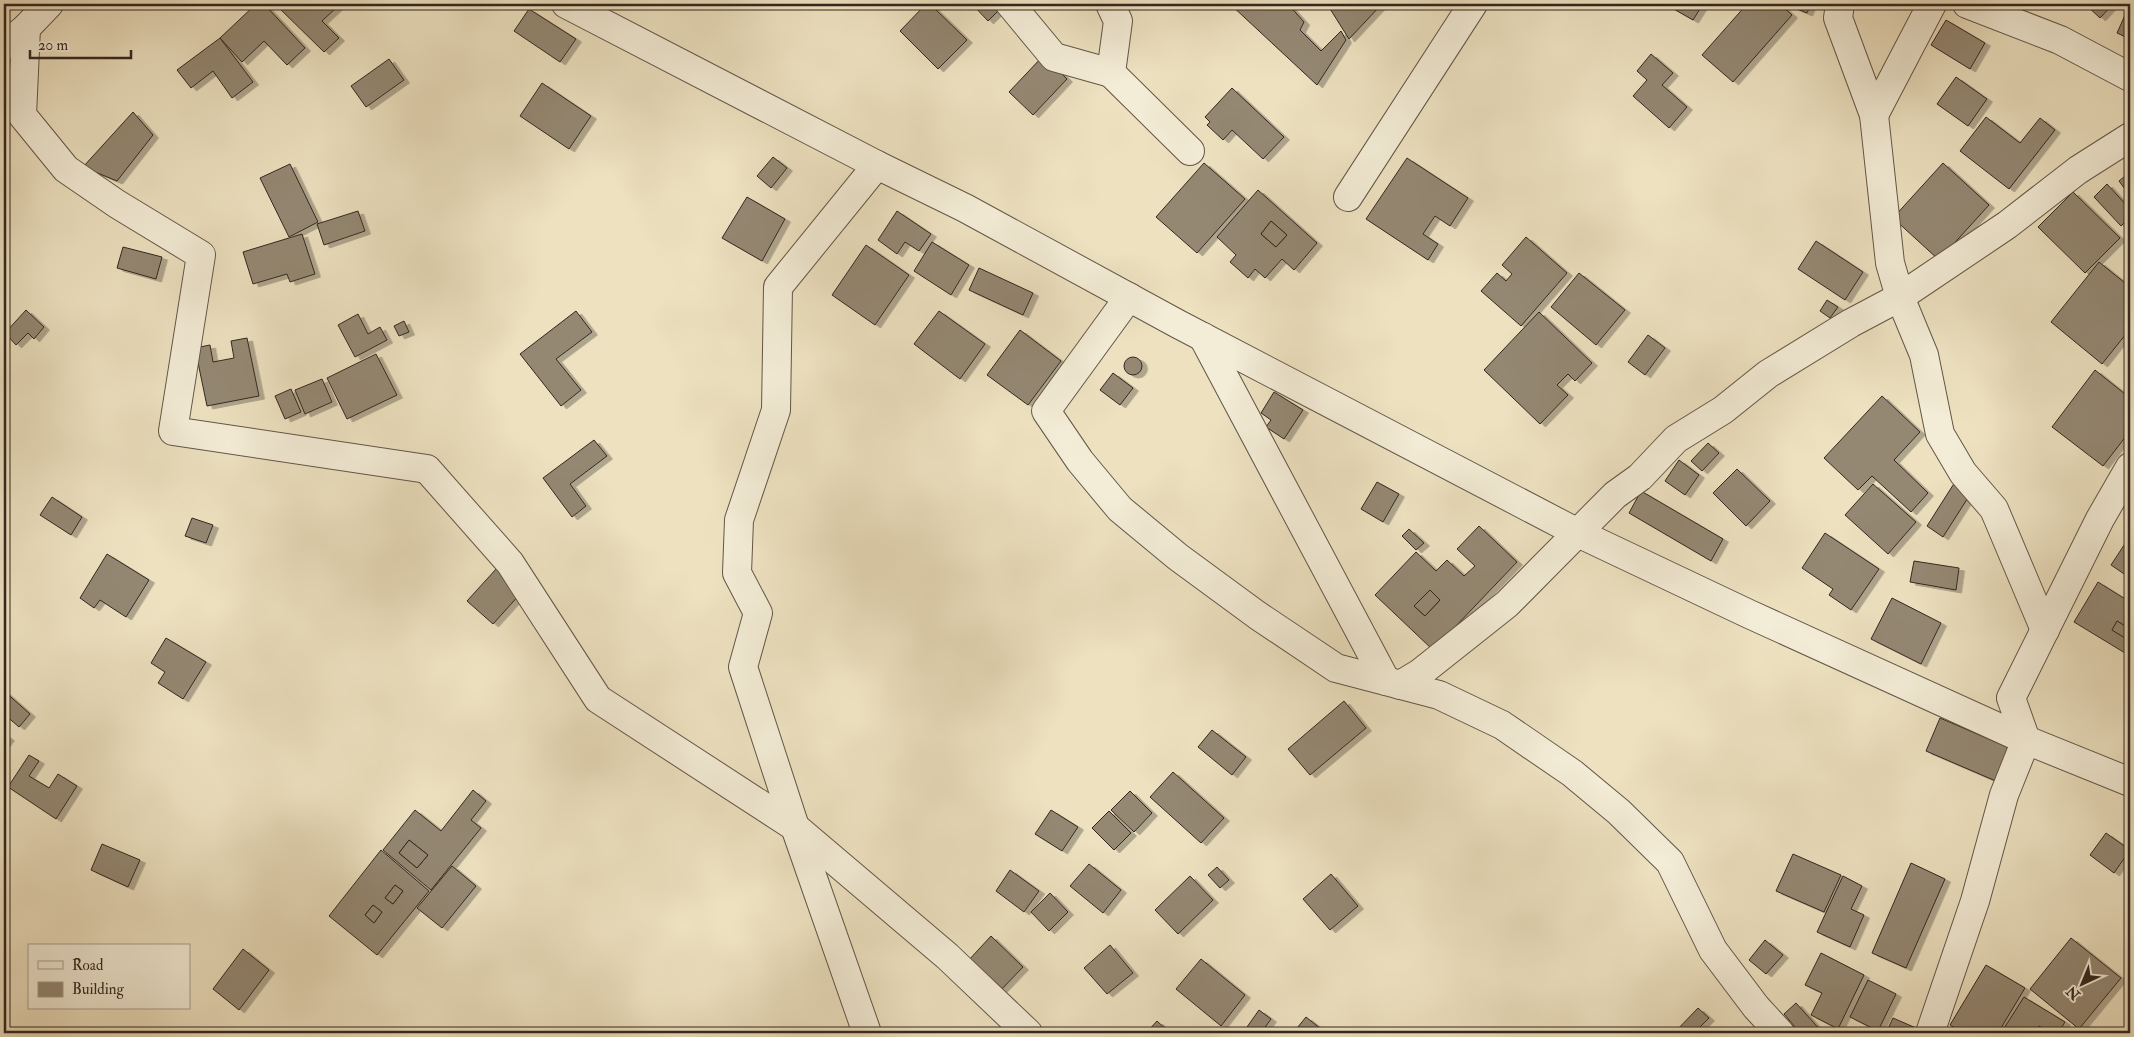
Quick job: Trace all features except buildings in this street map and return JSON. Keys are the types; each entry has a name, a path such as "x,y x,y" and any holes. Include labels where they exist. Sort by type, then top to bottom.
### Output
{"street":[{"path":"4,46 26,28 49,4"},
{"path":"566,4 877,165 965,208 1203,337 1578,533 1749,614 2026,740 2130,782"},
{"path":"1010,4 1054,57 1111,73 1190,151"},
{"path":"1110,4 1118,21 1111,73"},
{"path":"1348,197 1473,4"},
{"path":"1840,4 1838,18 1874,115 1890,263 1900,297 1924,355 1940,434 1963,473 1994,509 2045,630"},
{"path":"1874,115 1932,4"},
{"path":"1967,4 2060,40 2130,77"},
{"path":"26,28 22,115 66,169 117,204 201,255 173,431 427,469 510,563 598,699 795,827 947,956 1028,1033"},
{"path":"1393,683 1420,674 1507,604 1615,495 1640,477 1676,439 1723,410 1768,374 1850,323 1900,297 2007,225 2078,170 2130,137"},
{"path":"868,1033 795,827 743,666 758,613 736,573 739,520 776,410 778,287 877,165"},
{"path":"1129,297 1046,411 1080,461 1120,509 1178,557 1257,615 1336,668 1439,694 1502,725 1572,773 1619,812 1670,862 1713,950 1756,1007 1780,1033"},
{"path":"1203,337 1393,683"},
{"path":"1930,1033 1974,901 2004,795 2026,740 2011,698 2100,519 2130,467"}]}
